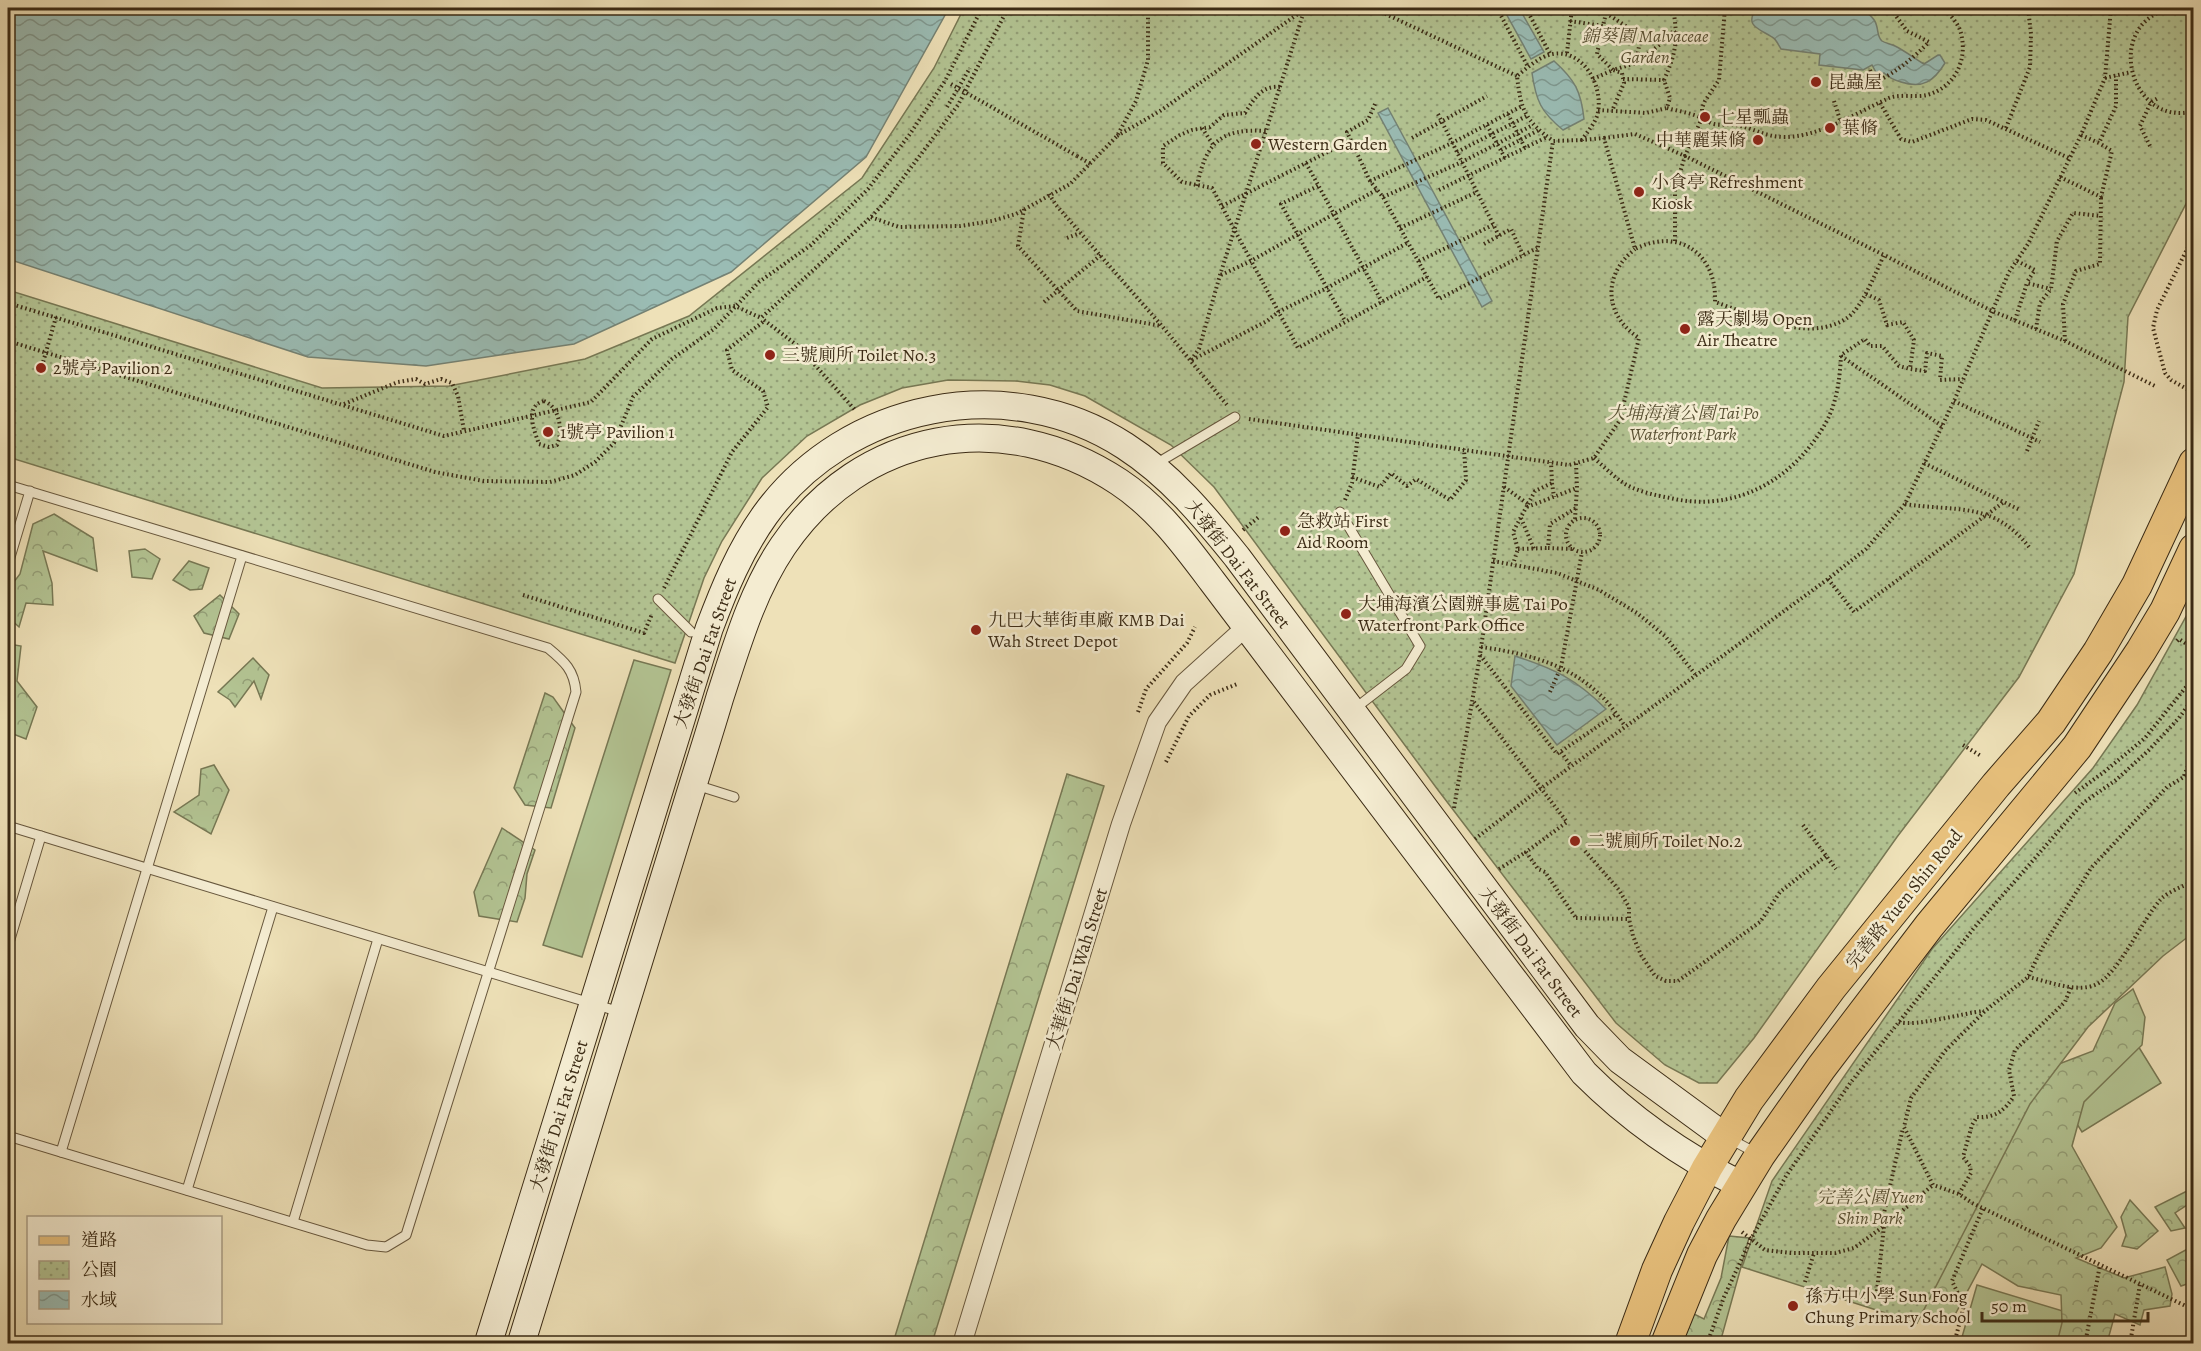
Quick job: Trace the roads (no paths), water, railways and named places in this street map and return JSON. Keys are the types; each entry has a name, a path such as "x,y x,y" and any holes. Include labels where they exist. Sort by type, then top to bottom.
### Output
{"main road":[{"name":"完善路 Yuen Shin Road","path":"1630,1344 1657,1270 1707,1168 1725,1137 1791,1040 1831,988 1996,785 2051,722 2098,652 2137,585 2193,463"},
{"name":"完善路 Yuen Shin Road","path":"1666,1344 1702,1255 1733,1230 1741,1185 1760,1155 1821,1068 1929,926 2077,747 2141,651 2164,610 2193,549"}],"street":[{"name":"大發街 Dai Fat Street","path":"521,1344 739,639 750,570 765,514 783,493 821,458 858,434 922,411 968,405 993,405 1018,407 1061,416 1100,432 1125,446 1176,487 1213,527 1587,1026 1620,1060 1725,1137"},
{"name":"大發街 Dai Fat Street","path":"488,1344 709,629 750,570 783,547 821,501 862,470 882,459 922,444 960,438 1007,439 1053,448 1078,458 1122,484 1162,519 1247,626 1584,1073 1623,1109 1707,1168 1741,1185"},
{"name":"大華街 Dai Wah Street","path":"962,1344 1121,824 1157,722 1184,684 1247,626"}],"lane":[{"path":"1151,466 1235,417"},
{"path":"8,484 548,648 563,660 574,678 576,692 406,1235 386,1246 367,1245 8,1136"},
{"path":"8,564 30,491"},
{"path":"1340,512 1420,646 1406,669 1352,712"},
{"path":"61,1152 242,556"},
{"path":"658,599 691,632"},
{"path":"693,784 734,797"},
{"path":"8,826 623,1013"},
{"path":"8,946 41,837"},
{"path":"187,1190 273,907"},
{"path":"293,1222 378,939"},
{"name":"大發街 Dai Fat Street","path":"1725,1137 1760,1155"}],"water":[{"path":"8,8 949,8 866,157 731,272 574,344 426,366 308,357 8,259"},
{"path":"1503,8 1519,8 1544,52 1531,59"},
{"path":"1757,8 1859,8 1875,22 1882,41 1899,48 1924,64 1938,55 1945,63 1932,79 1916,85 1890,78 1884,73 1878,76 1872,65 1863,70 1819,65 1820,54 1781,49 1773,38 1758,29 1752,23 1753,14"},
{"path":"1554,61 1576,87 1584,119 1563,130 1549,117 1541,105 1535,91 1532,73"},
{"path":"1388,108 1492,301 1482,307 1378,113"},
{"path":"1515,656 1575,682 1606,709 1557,745 1511,686"}],"place":[{"name":"昆蟲屋","path":"1816,82"},
{"name":"七星瓢蟲","path":"1705,117"},
{"name":"葉脩","path":"1830,128"},
{"name":"中華麗葉脩","path":"1758,140"},
{"name":"Western Garden","path":"1256,144"},
{"name":"小食亭 Refreshment Kiosk","path":"1639,192"},
{"name":"露天劇場 Open Air Theatre","path":"1685,329"},
{"name":"三號廁所 Toilet No.3","path":"770,355"},
{"name":"2號亭 Pavilion 2","path":"41,368"},
{"name":"1號亭 Pavilion 1","path":"548,432"},
{"name":"急救站 First Aid Room","path":"1285,531"},
{"name":"大埔海濱公園辦事處 Tai Po Waterfront Park Office","path":"1346,614"},
{"name":"九巴大華街車廠 KMB Dai Wah Street Depot","path":"976,630"},
{"name":"二號廁所 Toilet No.2","path":"1575,841"},
{"name":"孫方中小學 Sun Fong Chung Primary School","path":"1793,1306"}],"park label":[{"name":"錦葵園 Malvaceae Garden","path":"1645,46"},
{"name":"大埔海濱公園 Tai Po Waterfront Park","path":"1683,423"},
{"name":"完善公園 Yuen Shin Park","path":"1870,1207"}]}
